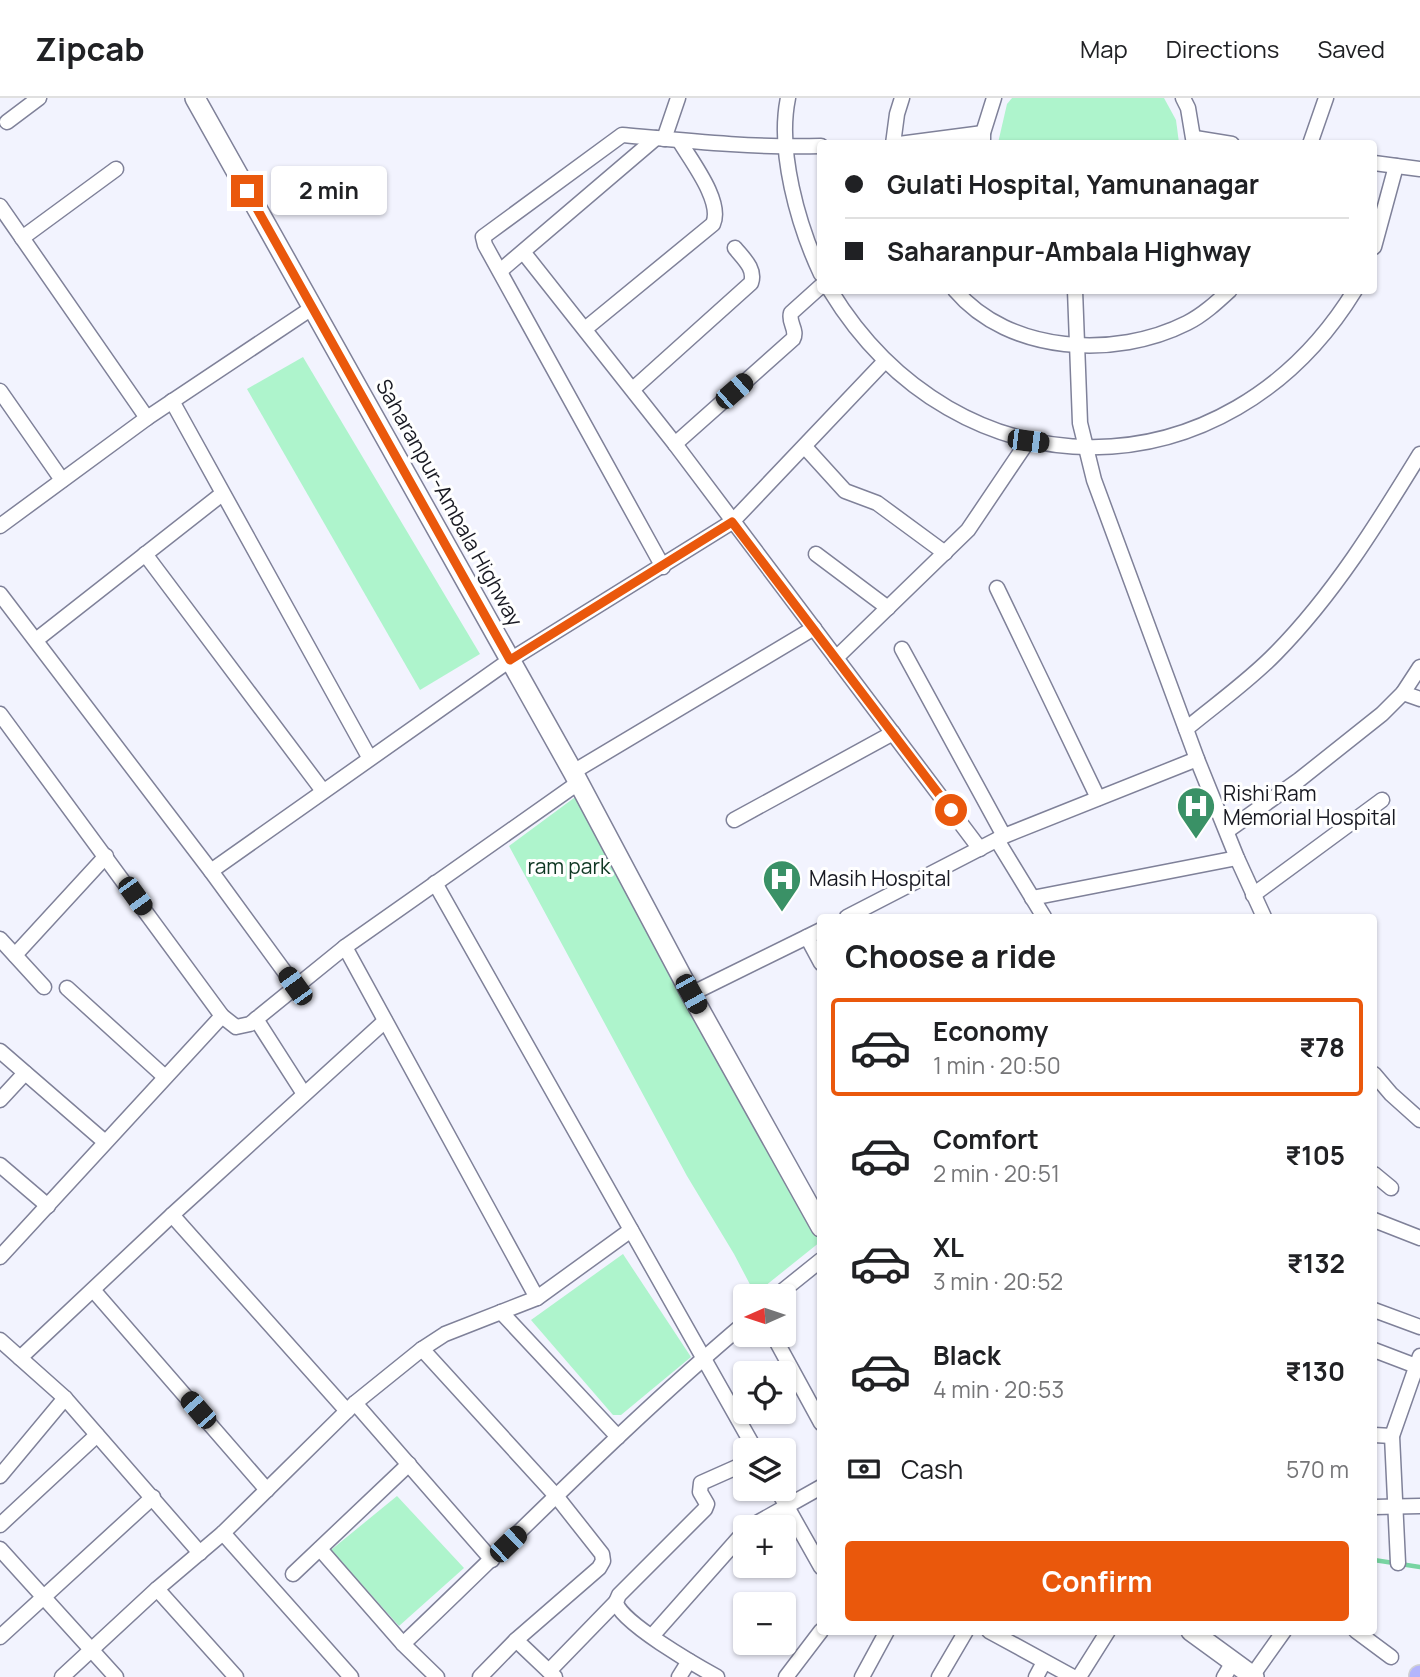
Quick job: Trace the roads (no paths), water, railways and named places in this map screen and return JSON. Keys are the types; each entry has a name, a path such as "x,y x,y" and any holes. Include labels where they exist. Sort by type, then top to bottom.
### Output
{"main road":[{"name":"Saharanpur-Ambala Highway","path":"195,98 576,778 691,994 817,1220"},
{"path":"1195,1635 1229,1670 1253,1676"}],"street":[{"path":"7,122 39,98"},
{"path":"500,271 660,138 678,98"},
{"path":"788,98 784,126 786,147 804,232 817,264"},
{"path":"894,140 902,98"},
{"path":"955,140 983,138 994,98"},
{"path":"1182,98 1188,108 1195,140"},
{"path":"1311,140 1326,98"},
{"path":"663,567 485,244 484,237 622,135 680,142 817,146"},
{"path":"585,329 713,224 717,217 714,200 680,142"},
{"path":"1377,163 1416,169 1420,154"},
{"path":"1377,236 1396,166"},
{"path":"22,237 116,169"},
{"path":"0,206 147,418"},
{"path":"633,389 751,283 753,274 735,248"},
{"path":"524,253 633,389 980,849"},
{"path":"675,444 793,339 795,332 791,313 817,290"},
{"path":"833,294 885,361 918,390 946,409 998,432 1028,441 1085,448 1166,436 1206,424 1232,412 1277,382 1304,357 1341,312 1352,294"},
{"path":"959,294 975,310 998,325 1029,338 1076,344 1130,342 1156,334 1187,323 1226,294"},
{"path":"1075,294 1080,422 1094,480 1197,759 1262,914"},
{"path":"0,526 147,418 313,307"},
{"path":"211,871 510,660 732,522 885,361"},
{"path":"0,391 62,480"},
{"path":"172,401 369,757"},
{"path":"836,658 979,517 1028,441"},
{"path":"805,447 845,491 877,503 945,553"},
{"path":"1186,729 1275,655 1304,623 1339,580 1370,535 1420,454"},
{"path":"36,640 222,494"},
{"path":"145,554 323,790"},
{"path":"816,554 888,608"},
{"path":"997,588 1098,798"},
{"path":"0,593 295,986"},
{"path":"0,715 222,1016 236,1027 250,1024 345,947 576,778 814,628"},
{"path":"902,649 1042,914"},
{"path":"1227,831 1361,733 1403,693 1420,667"},
{"path":"1403,693 1420,699"},
{"path":"734,820 893,733"},
{"path":"852,914 1000,838 1197,759"},
{"path":"1253,895 1382,800"},
{"path":"15,955 106,856"},
{"path":"1032,898 1237,858"},
{"path":"435,883 749,1438"},
{"path":"691,994 817,932"},
{"path":"807,937 817,956"},
{"path":"0,939 44,987"},
{"path":"345,947 537,1298"},
{"path":"67,988 165,1077"},
{"path":"0,1256 222,1016"},
{"path":"256,1019 304,1094"},
{"path":"20,1358 385,1021"},
{"path":"0,1051 105,1142"},
{"path":"0,1100 25,1073"},
{"path":"1377,1078 1420,1120"},
{"path":"0,1164 48,1206"},
{"path":"1377,1176 1391,1188"},
{"path":"172,1215 351,1407 409,1464 492,1560"},
{"path":"1377,1221 1420,1238"},
{"path":"62,1677 157,1589 223,1533 351,1407 422,1349 445,1334 537,1298 631,1230"},
{"path":"791,1284 817,1263"},
{"path":"94,1291 267,1490"},
{"path":"1377,1311 1420,1327"},
{"path":"501,1312 618,1437"},
{"path":"402,1644 618,1437 733,1333"},
{"path":"1,1342 65,1398 200,1553"},
{"path":"780,1348 817,1416"},
{"path":"422,1349 557,1497 602,1554 603,1561 599,1568 516,1640 480,1677"},
{"path":"1377,1351 1418,1361 1392,1436 1398,1563"},
{"path":"0,1476 65,1398"},
{"path":"0,1525 97,1435"},
{"path":"1377,1435 1392,1436"},
{"path":"293,1574 409,1464"},
{"path":"516,1640 552,1674 616,1602 619,1595 705,1509 707,1504 700,1492 701,1483 733,1469"},
{"path":"770,1515 817,1489"},
{"path":"0,1637 153,1497"},
{"path":"784,1501 817,1560"},
{"path":"1377,1507 1420,1506"},
{"path":"223,1533 351,1677"},
{"path":"652,1636 733,1545"},
{"path":"0,1549 116,1677"},
{"path":"320,1549 402,1644 437,1677"},
{"path":"157,1589 236,1677"},
{"path":"616,1602 621,1613 689,1661 717,1677"},
{"path":"786,1677 818,1635"},
{"path":"862,1677 885,1635"},
{"path":"939,1677 964,1635"},
{"path":"996,1635 1073,1677"},
{"path":"1079,1677 1105,1635"},
{"path":"1253,1676 1281,1635"},
{"path":"1361,1635 1391,1657"},
{"path":"679,1677 689,1661"},
{"path":"1036,1677 1044,1661"}],"waterway":[{"path":"1377,1560 1420,1567"}],"place":[{"name":"Rishi Ram Memorial Hospital","path":"1196,840"},
{"name":"Masih Hospital","path":"782,913"}],"park label":[{"name":"ram park","path":"569,867"}]}
